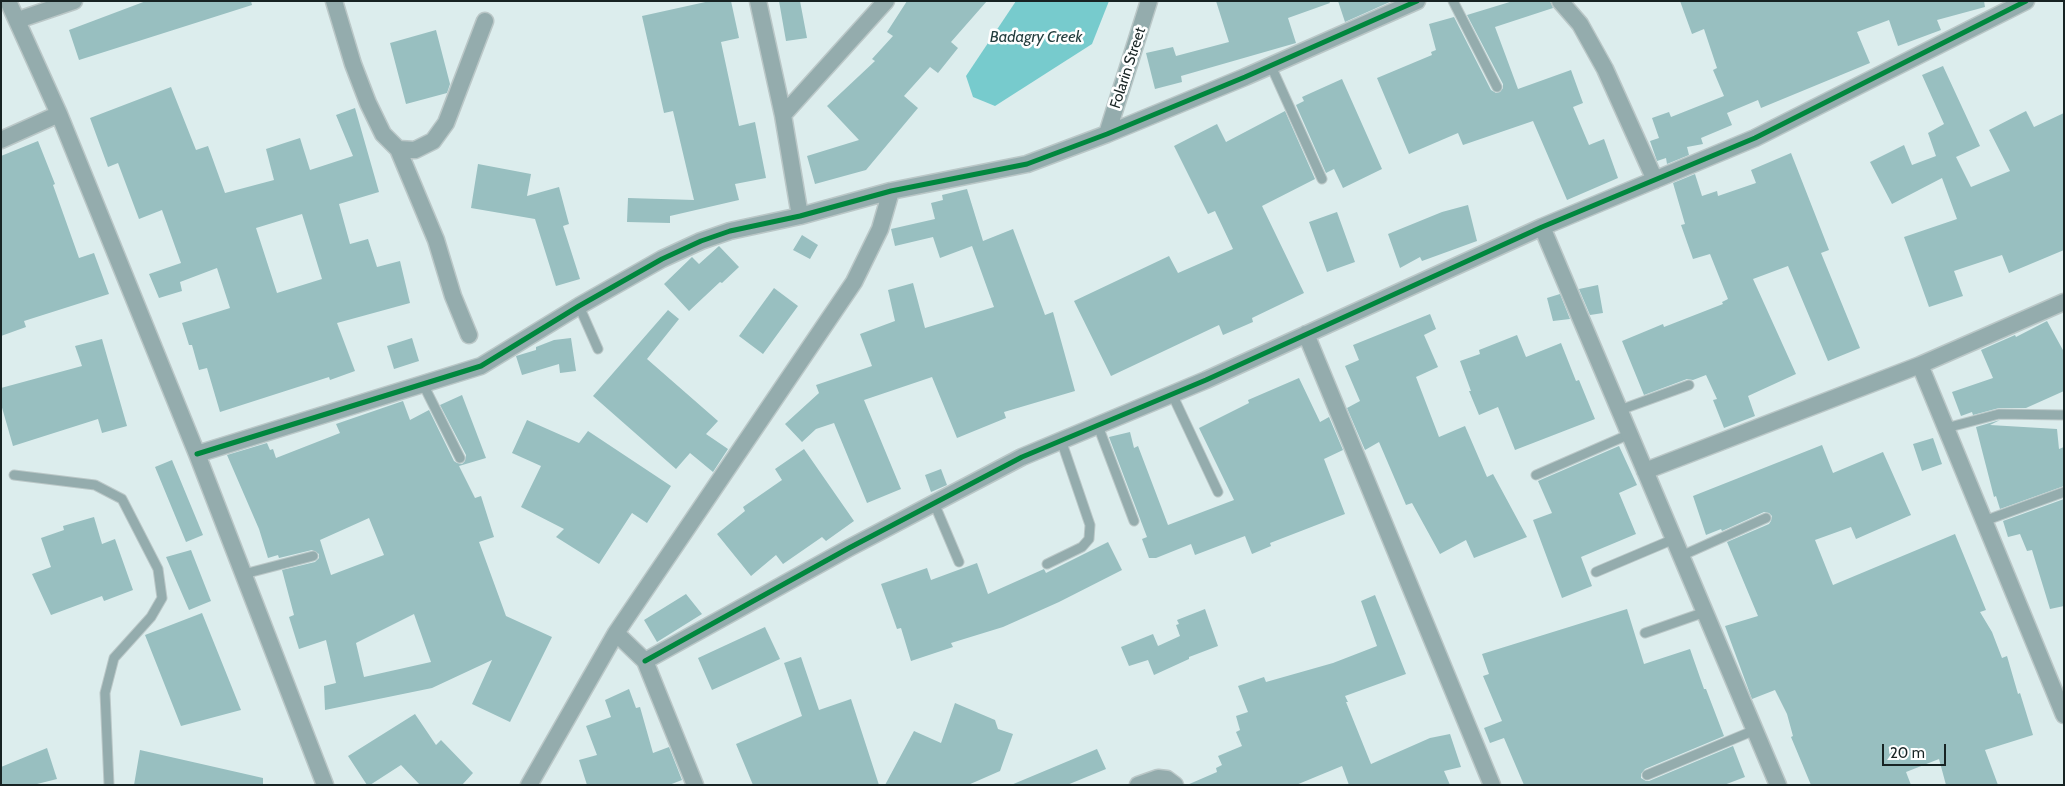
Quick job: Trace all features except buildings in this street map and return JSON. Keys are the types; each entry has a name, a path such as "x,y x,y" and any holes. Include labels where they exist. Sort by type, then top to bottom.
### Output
{"street":[{"path":"74,1 10,11 60,114 197,454 325,785"},
{"path":"334,1 353,64 368,103 383,134 398,149 436,240 453,296 469,335"},
{"path":"758,1 784,115 800,216"},
{"path":"784,115 886,1"},
{"name":"Folarin Street","path":"1107,134 1149,1"},
{"path":"197,454 481,366 579,306 662,259 702,241 730,232 800,216 890,191 1026,164 1107,134 1271,66 1417,1"},
{"path":"1560,1 1580,24 1605,69 1655,180"},
{"path":"645,660 1022,457 1172,394 1542,227 1756,138 2026,1"},
{"path":"398,149 415,150 434,141 446,123 485,21"},
{"path":"1,140 60,114"},
{"path":"530,785 616,633 854,282 880,229 890,191"},
{"path":"1542,227 1778,785"},
{"path":"1645,471 1920,365 2064,302"},
{"path":"1306,334 1492,785"},
{"path":"1920,365 2064,715"},
{"path":"616,633 645,660 695,785"},
{"path":"1138,785 1158,778 1166,779 1175,785"}],"lane":[{"path":"1453,1 1497,87"},
{"path":"1271,66 1322,179"},
{"path":"579,306 598,349"},
{"path":"423,384 460,458"},
{"path":"1620,410 1689,385"},
{"path":"1172,394 1218,492"},
{"path":"1946,428 1999,414 2064,415"},
{"path":"1098,426 1134,521"},
{"path":"1536,475 1630,434"},
{"path":"1047,564 1082,548 1088,539 1090,525 1061,440"},
{"path":"14,475 95,485 122,499 158,569 162,598 151,617 114,658 105,693 109,785"},
{"path":"1984,521 2064,492"},
{"path":"934,503 959,562"},
{"path":"1681,556 1766,518"},
{"path":"1596,572 1674,539"},
{"path":"244,574 313,556"},
{"path":"1645,633 1705,612"},
{"path":"1647,775 1755,730"}],"water":[{"name":"Badagry Creek","path":"1016,1 1109,1 1092,44 995,106 973,97 966,76"}],"cycle path":[{"path":"197,454 481,366 579,306 662,259 701,241 730,231 800,216 891,191 1027,164 1107,134 1245,77 1417,1"},
{"path":"645,661 849,548 1022,457 1206,380 1542,227 1755,138 2026,1"}]}
